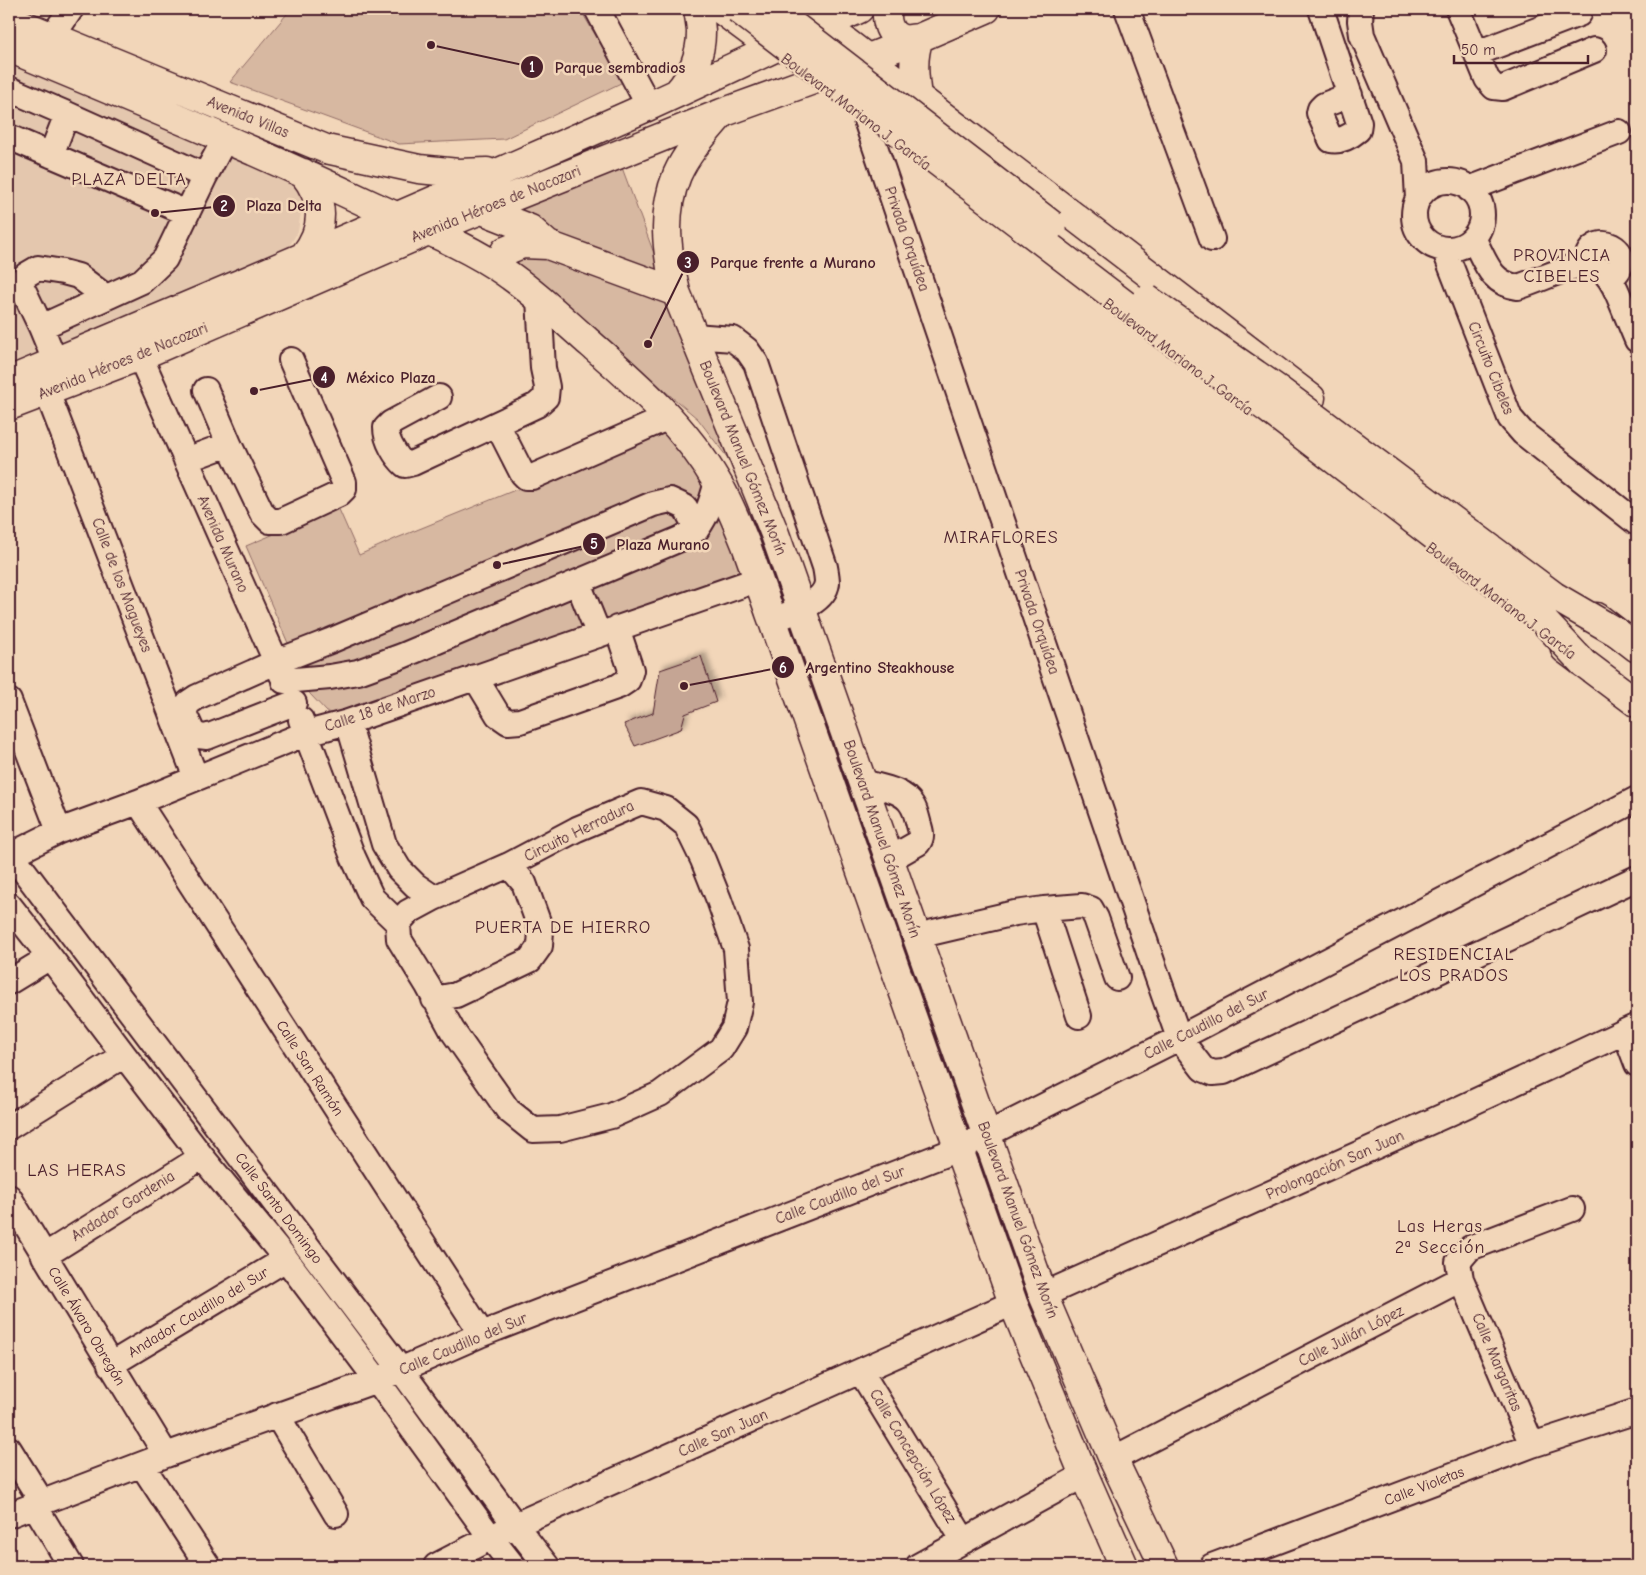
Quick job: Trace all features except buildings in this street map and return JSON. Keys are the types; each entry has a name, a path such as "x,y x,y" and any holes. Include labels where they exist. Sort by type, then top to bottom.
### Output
{"main road":[{"path":"678,92 686,84 697,59 701,33 698,9"},
{"name":"Boulevard Mariano J. García","path":"720,9 1637,704"},
{"path":"738,9 1166,336 1268,408 1524,604 1539,616 1584,664"},
{"path":"772,9 1141,294 1277,389 1554,596 1627,640"},
{"name":"Avenida Héroes de Nacozari","path":"9,381 444,196 649,106 773,48 813,17 859,9"},
{"path":"888,9 887,22 896,36 904,39 919,38 915,50 913,72 917,96"},
{"name":"Avenida Héroes de Nacozari","path":"9,406 140,356 428,231 482,210 511,209 722,113 867,59 986,9"},
{"path":"813,17 1627,640"},
{"name":"Avenida Villas","path":"9,18 326,149 419,169 458,173 499,172"},
{"name":"Avenida Villas","path":"9,48 303,173 428,231"},
{"name":"Boulevard Manuel Gómez Morín","path":"722,113 694,146 677,174 669,199 666,225 668,260 676,292 775,534 1043,1295 1113,1459 1164,1566"},
{"path":"326,149 482,210"},
{"path":"505,262 511,209 527,160"},
{"path":"303,173 317,195 320,208 318,234 304,256"},
{"path":"511,209 548,244 676,292"},
{"path":"1040,253 1068,212"},
{"name":"Boulevard Manuel Gómez Morín","path":"428,231 467,250 505,262 539,299 638,385 669,417 700,455 717,482 732,511 759,579 1013,1304 1084,1476 1124,1566"},
{"path":"505,262 522,244 548,244"}],"street":[{"path":"52,37 71,9"},
{"path":"597,9 649,106"},
{"path":"1127,9 1212,239"},
{"path":"1350,95 1321,9 1360,9 1362,36 1416,161 1418,199"},
{"path":"1458,9 1487,78 1494,87 1504,88 1594,50"},
{"path":"1477,52 1579,14"},
{"path":"9,89 205,176"},
{"path":"51,155 67,114"},
{"name":"Privada Orquídea","path":"866,120 1150,958 1179,1038 1203,1069 1213,1073 1224,1072 1637,878"},
{"path":"1416,161 1459,185 1476,197 1481,207 1482,218 1473,238 1465,245 1454,248 1444,249 1433,246 1424,240 1417,231 1414,209 1418,199 1431,186 1440,182 1459,185 1619,132"},
{"path":"9,137 187,214"},
{"path":"41,327 142,281 165,259 225,139"},
{"path":"1473,238 1492,275 1500,282 1509,286 1518,287 1573,267 1586,265 1597,267 1610,278 1637,340"},
{"name":"Circuito Cibeles","path":"1444,249 1510,418 1523,432 1637,523"},
{"path":"55,362 20,283 26,275 38,268 78,276 106,298"},
{"path":"439,397 391,423 386,428 386,435 399,460 405,465 537,405 546,398 547,387 543,368 539,299"},
{"path":"694,336 733,339 746,350 756,363 825,567 827,583 822,596 801,610 773,620"},
{"name":"Avenida Murano","path":"140,356 307,733"},
{"path":"206,390 262,514 270,521 282,521 339,494 344,489 344,482 290,360"},
{"name":"Calle de los Magueyes","path":"47,392 196,778"},
{"path":"497,424 522,473 526,477 532,477 669,417"},
{"path":"186,460 229,444"},
{"path":"280,671 330,677 358,672 402,656 680,539 697,529 705,519 717,482"},
{"path":"294,703 207,738 198,736 192,731 184,713 188,703 197,697 280,671 330,640 653,504 670,500 685,507 697,529"},
{"name":"Calle 18 de Marzo","path":"10,854 59,831 138,802 307,733 348,722 759,579"},
{"path":"475,677 498,714 508,722 520,721 619,686 628,680 631,670 578,583"},
{"path":"330,640 324,649 322,659 324,669 330,677"},
{"path":"9,701 59,831"},
{"path":"348,722 384,844 399,869 415,885 434,898"},
{"path":"307,733 356,866 372,898 398,923"},
{"path":"863,782 899,793 908,799 913,806 922,834 921,839 918,843 890,859"},
{"name":"Calle Caudillo del Sur","path":"9,1515 166,1455 377,1380 482,1334 958,1149 1179,1038 1637,799"},
{"name":"Calle San Ramón","path":"138,802 482,1334"},
{"name":"Circuito Herradura","path":"640,802 666,809 686,825 703,860 736,949 740,1002 734,1028 721,1049 660,1094 611,1116 560,1129 533,1130 508,1110 452,1030 399,939 398,923 408,912 434,898 509,865 577,829 640,802"},
{"name":"Calle Santo Domingo","path":"10,854 547,1566"},
{"path":"434,998 456,995 530,960 540,946 541,930 524,883 509,865"},
{"name":"Calle Santo Domingo","path":"9,905 202,1157 286,1259 377,1380 490,1538 513,1566"},
{"path":"916,936 1015,913 1082,906 1091,910 1096,918 1117,978"},
{"path":"1044,910 1079,1016"},
{"path":"9,982 50,957"},
{"path":"1631,1029 1637,1064"},
{"name":"Prolongación San Juan","path":"1043,1295 1450,1113 1631,1029"},
{"path":"9,1127 124,1055"},
{"name":"Andador Gardenia","path":"44,1256 202,1157"},
{"name":"Calle Álvaro Obregón","path":"9,1197 166,1455"},
{"path":"1461,1279 1458,1262 1470,1248 1572,1209"},
{"name":"Andador Caudillo del Sur","path":"110,1365 286,1259"},
{"name":"Calle Margaritas","path":"1461,1279 1532,1445"},
{"name":"Calle Julián López","path":"1113,1459 1461,1279"},
{"name":"Calle San Juan","path":"436,1566 515,1525 1013,1304"},
{"name":"Calle Concepción López","path":"861,1372 964,1541"},
{"name":"Calle Violetas","path":"1212,1566 1532,1445 1637,1411"},
{"path":"277,1415 336,1514"},
{"path":"9,1449 71,1566"},
{"path":"142,1465 208,1566"},
{"path":"918,1566 1084,1476"}],"shaded area":[{"path":"291,9 580,9 623,82 504,139 399,144 230,82"},
{"name":"PLAZA DELTA","path":"9,62 279,172 298,190 302,205 298,231 287,250 9,370"},
{"path":"621,165 733,465 698,419 519,268 513,235 526,200"},
{"path":"665,429 722,509 743,574 342,715 327,712 310,694 246,546 338,507 359,555"}],"place":[{"name":"Parque sembradios","path":"431,45"},
{"name":"Plaza Delta","path":"155,213"},
{"name":"Parque frente a Murano","path":"648,344"},
{"name":"México Plaza","path":"254,391"},
{"name":"Plaza Murano","path":"497,565"},
{"name":"Argentino Steakhouse","path":"684,686"}],"district":[{"name":"PLAZA DELTA","path":"129,179"},
{"name":"PROVINCIA CIBELES","path":"1562,265"},
{"name":"MIRAFLORES","path":"1001,537"},
{"name":"PUERTA DE HIERRO","path":"563,927"},
{"name":"RESIDENCIAL LOS PRADOS","path":"1454,964"},
{"name":"LAS HERAS","path":"77,1170"},
{"name":"Las Heras 2ª Sección","path":"1440,1236"}]}
